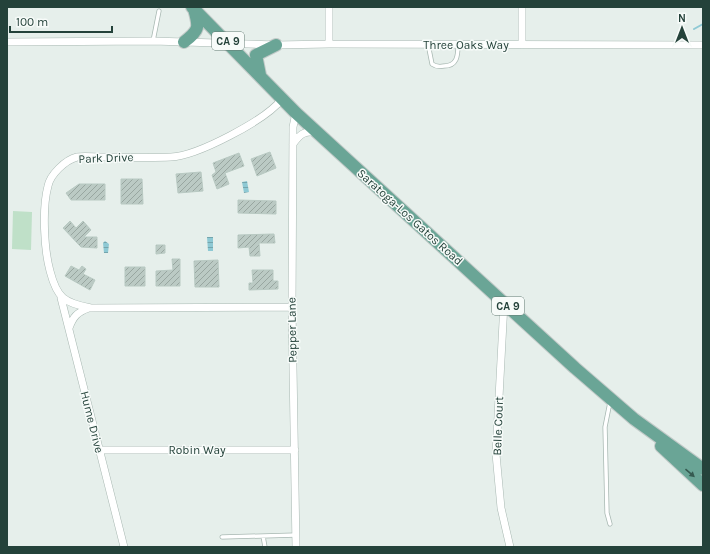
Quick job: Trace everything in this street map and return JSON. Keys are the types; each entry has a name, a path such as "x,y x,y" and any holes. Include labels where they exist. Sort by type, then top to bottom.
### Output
{"main road":[{"path":"184,42 196,33 198,28 193,8"},
{"name":"Saratoga-Los Gatos Road","path":"193,8 296,113 610,399 634,419 703,469"},
{"path":"260,76 256,55 276,45"},
{"name":"Saratoga-Los Gatos Road","path":"634,419 676,461 703,485"}],"street":[{"path":"329,7 329,44"},
{"path":"522,7 522,45"},
{"name":"Three Oaks Way","path":"7,42 153,41 276,45 703,45"},
{"name":"Park Drive","path":"61,298 52,278 48,263 44,233 48,185 59,168 76,157 173,157 191,153 250,126 275,108 282,99"},
{"name":"Pepper Lane","path":"296,113 293,126 292,144 292,307 296,547"},
{"path":"292,144 298,136 305,132 317,132"},
{"path":"61,298 71,304 91,308 292,307"},
{"name":"Hume Drive","path":"61,298 124,547"},
{"name":"Belle Court","path":"504,303 496,454 500,508 510,547"},
{"path":"69,328 73,317 81,311 91,308"},
{"name":"Robin Way","path":"99,450 295,450"}],"lane":[{"path":"153,41 158,11"},
{"path":"428,44 432,64 436,67 450,66 457,60 458,44"},
{"path":"610,399 605,427 607,513 610,524"},
{"path":"222,537 296,535"},
{"path":"263,536 265,547"}],"green space":[{"path":"13,211 32,212 31,250 12,249"}],"water":[{"path":"247,181 249,192 244,193 242,182"},
{"path":"207,237 213,237 213,251 208,251"},
{"path":"105,241 109,244 108,253 104,253 103,243"}],"building":[{"path":"270,152 276,168 257,176 251,159"},
{"path":"239,153 244,166 225,173 229,184 217,189 212,175 216,172 213,163"},
{"path":"201,172 203,191 178,193 176,174"},
{"path":"121,179 142,179 143,204 121,204"},
{"path":"79,184 105,184 105,200 71,200 66,193"},
{"path":"238,200 276,201 276,214 238,213"},
{"path":"70,221 76,228 83,221 91,230 84,237 97,237 97,248 81,247 63,228"},
{"path":"274,234 275,243 259,243 260,256 250,256 249,247 238,248 238,235"},
{"path":"156,245 165,245 165,253 156,254"},
{"path":"172,259 180,259 180,286 156,286 156,271 173,270"},
{"path":"218,260 219,287 195,287 194,261"},
{"path":"71,266 79,270 82,266 86,269 83,274 95,280 90,290 65,276"},
{"path":"125,267 145,267 145,286 125,286"},
{"path":"252,270 273,270 273,281 278,281 278,289 249,290 249,283 253,283"}],"waterway":[{"path":"694,29 703,24"}]}
